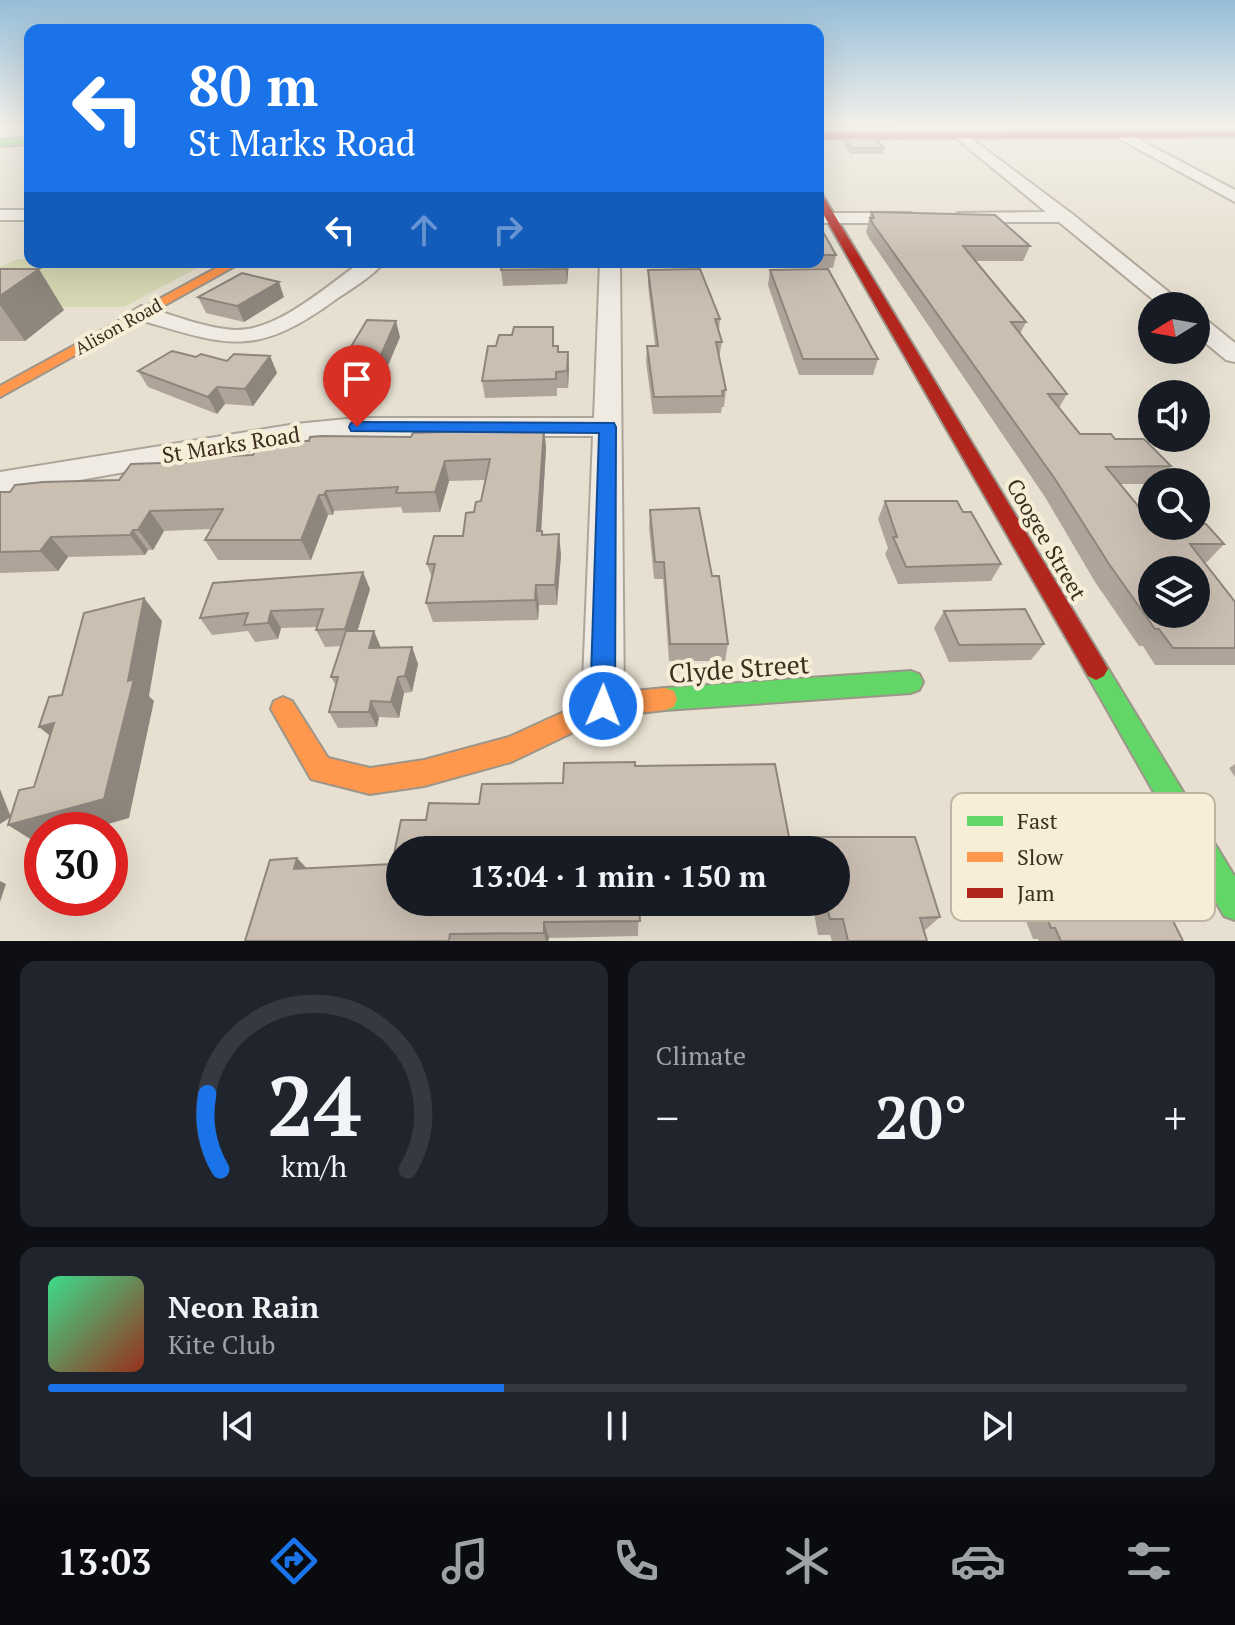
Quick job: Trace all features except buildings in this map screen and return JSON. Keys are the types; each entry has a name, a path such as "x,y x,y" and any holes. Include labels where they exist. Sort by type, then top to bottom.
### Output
{"street":[{"path":"1004,169 1158,292"},
{"path":"1184,169 1235,197"},
{"path":"0,215 24,215"},
{"path":"824,218 1065,217"},
{"name":"Coogee Street","path":"824,218 1168,793"},
{"name":"Alison Road","path":"0,392 225,268"},
{"path":"141,313 227,335 254,335 280,325 365,268"},
{"path":"603,706 610,268"},
{"path":"1214,332 1235,355"},
{"name":"St Marks Road","path":"0,483 296,433 357,427 608,427"},
{"name":"Clyde Street","path":"283,709 320,770 370,781 424,773 511,749 603,706 695,696 911,682"},
{"name":"Coogee Street","path":"1215,872 1235,905"}],"green space":[{"path":"24,259 24,268 197,268 124,307 0,307 0,267"}],"traffic: fast":[{"path":"1096,669 1169,793"},
{"path":"665,699 911,682"},
{"path":"1215,871 1235,905"}],"traffic: slow":[{"path":"0,392 225,268"},
{"path":"283,709 320,770 370,781 424,773 511,749 603,706 665,699"}],"traffic: jam":[{"path":"824,206 1096,669"}],"route":[{"path":"357,427 608,427 603,706"}]}
